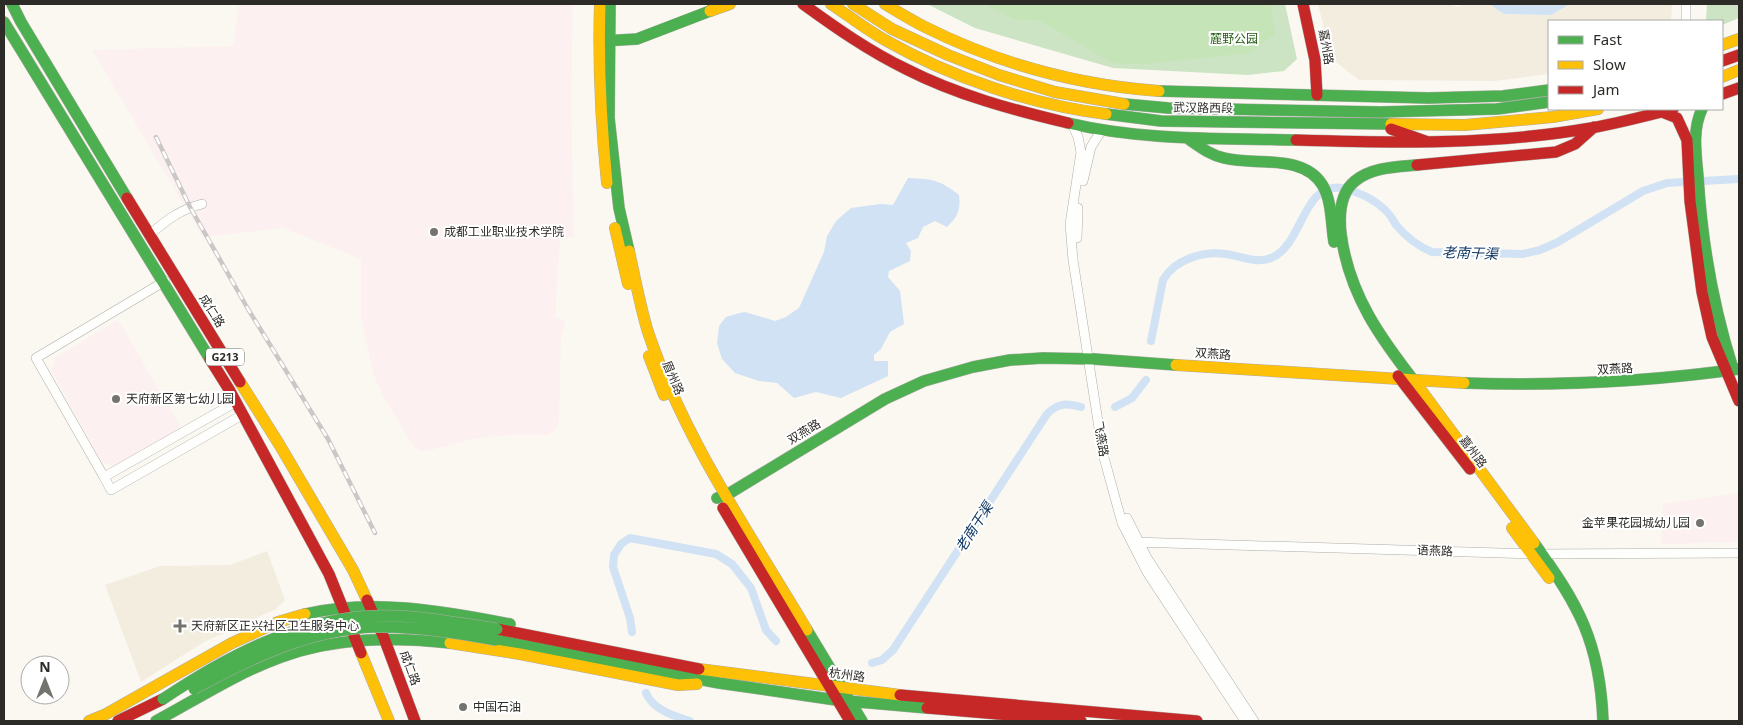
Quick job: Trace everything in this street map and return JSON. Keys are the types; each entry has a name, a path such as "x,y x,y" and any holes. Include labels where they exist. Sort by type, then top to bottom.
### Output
{"main road":[{"name":"成仁路","path":"12,4 149,235 284,452 353,570 384,638 415,721"},
{"path":"600,4 605,41 609,118 619,208 648,331 667,381 721,497 836,700 850,721"},
{"path":"605,41 610,4"},
{"path":"605,41 637,39 713,7 730,4"},
{"path":"803,4 840,31 889,61 932,82 1001,106 1101,131 1143,136 1187,138 1425,141 1515,137 1594,127 1668,110 1677,118 1686,140 1690,201 1702,292 1712,337 1739,382"},
{"name":"武汉路西段","path":"831,4 885,40 941,67 996,88 1052,104 1103,114 1161,121 1465,125 1512,122 1592,110"},
{"name":"武汉路西段","path":"853,4 892,29 948,56 998,75 1055,92 1111,103 1168,108 1446,112 1498,109 1548,102"},
{"path":"885,4 924,26 983,52 1038,71 1099,86 1158,91 1428,98 1493,97 1548,90"},
{"name":"嘉州路","path":"1303,4 1315,58 1318,80 1317,95"},
{"name":"G213","path":"4,22 236,402 329,574 390,721"},
{"path":"1723,45 1739,39"},
{"path":"1723,61 1739,55"},
{"path":"1723,77 1739,70"},
{"path":"1723,94 1739,88"},
{"path":"1498,109 1548,96"},
{"path":"1701,110 1698,116 1696,137 1700,212 1715,309 1733,370 1739,401"},
{"path":"1377,124 1425,141"},
{"path":"1594,127 1575,144 1556,152 1386,168 1364,174 1352,184 1344,196 1340,211 1341,234 1346,262 1357,295 1369,319 1441,416 1536,553 1576,605 1595,650 1600,674 1603,721"},
{"name":"嘉州路","path":"1187,138 1204,150 1226,159 1286,164 1298,167 1314,176 1322,184 1331,210 1332,234 1339,266 1354,307 1401,380 1536,553 1567,605 1584,641 1593,676 1595,721"},
{"name":"双燕路","path":"721,497 885,399 924,381 973,367 1010,360 1043,358 1091,359 1414,382 1505,385 1569,385 1631,382 1733,370"},
{"path":"721,497 862,721"},
{"path":"89,721 106,714 244,636 309,614 344,608 408,607 499,622 688,659 718,678"},
{"name":"杭州路","path":"165,702 217,664 252,647 324,623 356,618 400,616 440,620 497,634 836,700 1080,721"},
{"path":"156,721 260,666 298,651 356,640 384,638 496,649 678,685 718,678"},
{"name":"杭州路","path":"718,678 828,686 897,695 1197,721"},
{"path":"118,721 165,702"},
{"path":"136,721 165,702"}],"street":[{"path":"1686,4 1686,20"},
{"name":"飞燕路","path":"1072,124 1078,137 1081,152 1070,224 1073,260 1108,452 1127,520 1147,572 1245,721"},
{"name":"飞燕路","path":"1091,359 1076,232 1079,198 1091,147 1101,131"},
{"path":"149,235 168,218 185,208 202,204"},
{"path":"174,276 36,358 111,490 242,415"},
{"path":"104,477 236,402"},
{"name":"飞燕路","path":"1135,542 1148,558 1254,721"},
{"name":"语燕路","path":"1135,542 1536,553 1739,553"}],"shaded area":[{"name":"成都工业职业技术学院","path":"239,4 573,4 571,100 574,237 560,238 555,317 566,322 561,336 559,422 554,431 546,435 508,435 477,438 422,452 414,447 383,396 373,373 361,317 361,259 283,228 203,237 92,50 233,46"},
{"path":"1318,4 1449,4 1458,7 1467,4 1490,4 1505,14 1551,15 1570,4 1672,4 1671,20 1548,20 1548,74 1495,81 1359,80 1332,59"},
{"name":"天府新区第七幼儿园","path":"118,320 182,429 117,467 102,462 51,370 56,357"},
{"name":"金苹果花园城幼儿园","path":"1739,493 1739,542 1661,544 1663,504"},
{"name":"天府新区正兴社区卫生服务中心","path":"267,551 285,600 276,609 204,642 141,682 105,585 160,566 230,565"}],"green space":[{"name":"麓野公园","path":"927,4 1285,4 1297,59 1284,71 1248,75 1113,68 975,28"},
{"name":"麓野公园","path":"983,4 1271,4 1275,35 1249,53 1146,64 1112,63 1039,20 1016,20"},
{"path":"1707,4 1739,4 1739,18 1723,25 1723,20 1706,20"}],"water":[{"path":"1490,4 1570,4 1551,15 1505,14"},
{"path":"908,178 930,180 947,186 959,195 959,209 947,227 935,221 923,227 918,238 906,243 911,251 910,261 889,271 888,277 900,291 904,324 890,332 881,349 874,355 874,361 888,361 888,376 841,398 816,392 794,398 777,383 759,381 735,373 722,359 717,343 719,326 726,317 745,312 775,321 786,317 799,308 824,252 827,236 836,221 851,208 880,204 893,205"}],"waterway":[{"name":"老南干渠","path":"1151,341 1163,280 1175,267 1190,258 1217,253 1254,260 1271,258 1282,251 1290,241 1310,204 1329,189 1348,189 1371,199 1387,212 1408,238 1432,252 1523,254 1540,250 1558,242 1643,191 1667,183 1739,179"},
{"name":"老南干渠","path":"1115,407 1132,398 1146,380"},
{"name":"老南干渠","path":"872,663 882,660 893,650 1047,414 1062,405 1081,407"},
{"name":"老南干渠","path":"632,632 630,618 613,567 614,555 621,544 630,538 716,554 732,564 751,588 766,630 776,641"},
{"name":"老南干渠","path":"646,693 649,699 659,708 690,721"}],"railway":[{"path":"156,137 190,207 248,309 328,439 375,533"}],"traffic: fast":[{"path":"12,4 127,198"},
{"path":"610,4 609,118 619,208 629,251"},
{"path":"603,41 637,39 710,11 717,4"},
{"path":"4,22 210,359"},
{"path":"1159,91 1428,98 1503,96 1548,90"},
{"path":"1124,104 1168,108 1380,112 1497,109 1548,102"},
{"path":"1702,110 1695,142 1702,226 1714,298 1733,369"},
{"path":"1106,114 1161,121 1391,124"},
{"path":"1068,123 1096,129 1153,136 1296,140"},
{"path":"1187,138 1219,157 1292,165 1304,169 1315,176 1326,192 1331,213 1334,242"},
{"path":"1417,165 1377,170 1362,176 1346,192 1343,198 1340,220 1345,256 1359,297 1379,333 1418,386"},
{"path":"717,498 725,496 885,399 924,381 973,367 1010,360 1043,358 1094,359 1176,365"},
{"path":"1464,383 1602,382 1739,369"},
{"path":"1534,543 1563,586 1584,626 1592,647 1597,669 1603,721"},
{"path":"305,614 330,609 356,607 408,608 510,624"},
{"path":"163,699 211,669 262,643 289,633 343,619 372,616 403,616 497,629"},
{"path":"194,689 259,656 282,647 304,639 351,629 375,627 421,629 496,640"},
{"path":"807,630 862,721"},
{"path":"156,721 265,663 302,650 365,640 450,643"},
{"path":"496,640 719,683 836,700 927,708"}],"traffic: slow":[{"path":"600,4 600,94 607,183"},
{"path":"710,11 730,4"},
{"path":"831,4 885,40 964,77 992,88 1049,104 1106,114"},
{"path":"853,4 892,29 948,55 999,75 1055,92 1124,104"},
{"path":"885,4 953,40 1010,62 1039,71 1098,84 1159,91"},
{"path":"1723,45 1739,39"},
{"path":"1723,77 1739,70"},
{"path":"1391,124 1465,125 1553,117 1592,110"},
{"path":"615,228 628,284"},
{"path":"629,251 648,332 680,410 741,522 807,630"},
{"path":"649,356 664,395"},
{"path":"1176,365 1464,383"},
{"path":"240,382 353,570 367,600"},
{"path":"1418,386 1534,543"},
{"path":"1512,528 1549,578"},
{"path":"89,721 106,714 232,643 278,622 305,614"},
{"path":"450,643 520,654 678,685 697,684"},
{"path":"361,653 389,721"},
{"path":"699,669 900,695"}],"traffic: jam":[{"path":"803,4 866,47 892,62 945,87 986,101 1068,123"},
{"path":"1303,4 1315,60 1317,95"},
{"path":"1723,61 1739,55"},
{"path":"1723,94 1739,88"},
{"path":"1296,140 1370,142 1481,140 1554,134 1622,122 1669,110"},
{"path":"1662,112 1677,118 1687,140 1690,201 1702,292 1712,337 1739,401"},
{"path":"1417,165 1556,152 1575,144 1594,127"},
{"path":"1391,129 1425,141"},
{"path":"127,198 240,382"},
{"path":"210,359 230,391 329,574 361,653"},
{"path":"1398,376 1470,469"},
{"path":"723,508 850,721"},
{"path":"367,600 384,638 415,721"},
{"path":"497,629 699,669"},
{"path":"900,695 1197,721"},
{"path":"118,721 163,699"},
{"path":"927,708 1081,721"}],"place":[{"name":"成都工业职业技术学院","path":"434,232"},
{"name":"天府新区第七幼儿园","path":"116,399"},
{"name":"金苹果花园城幼儿园","path":"1700,523"},
{"name":"天府新区正兴社区卫生服务中心","path":"180,626"},
{"name":"中国石油","path":"463,707"}]}
